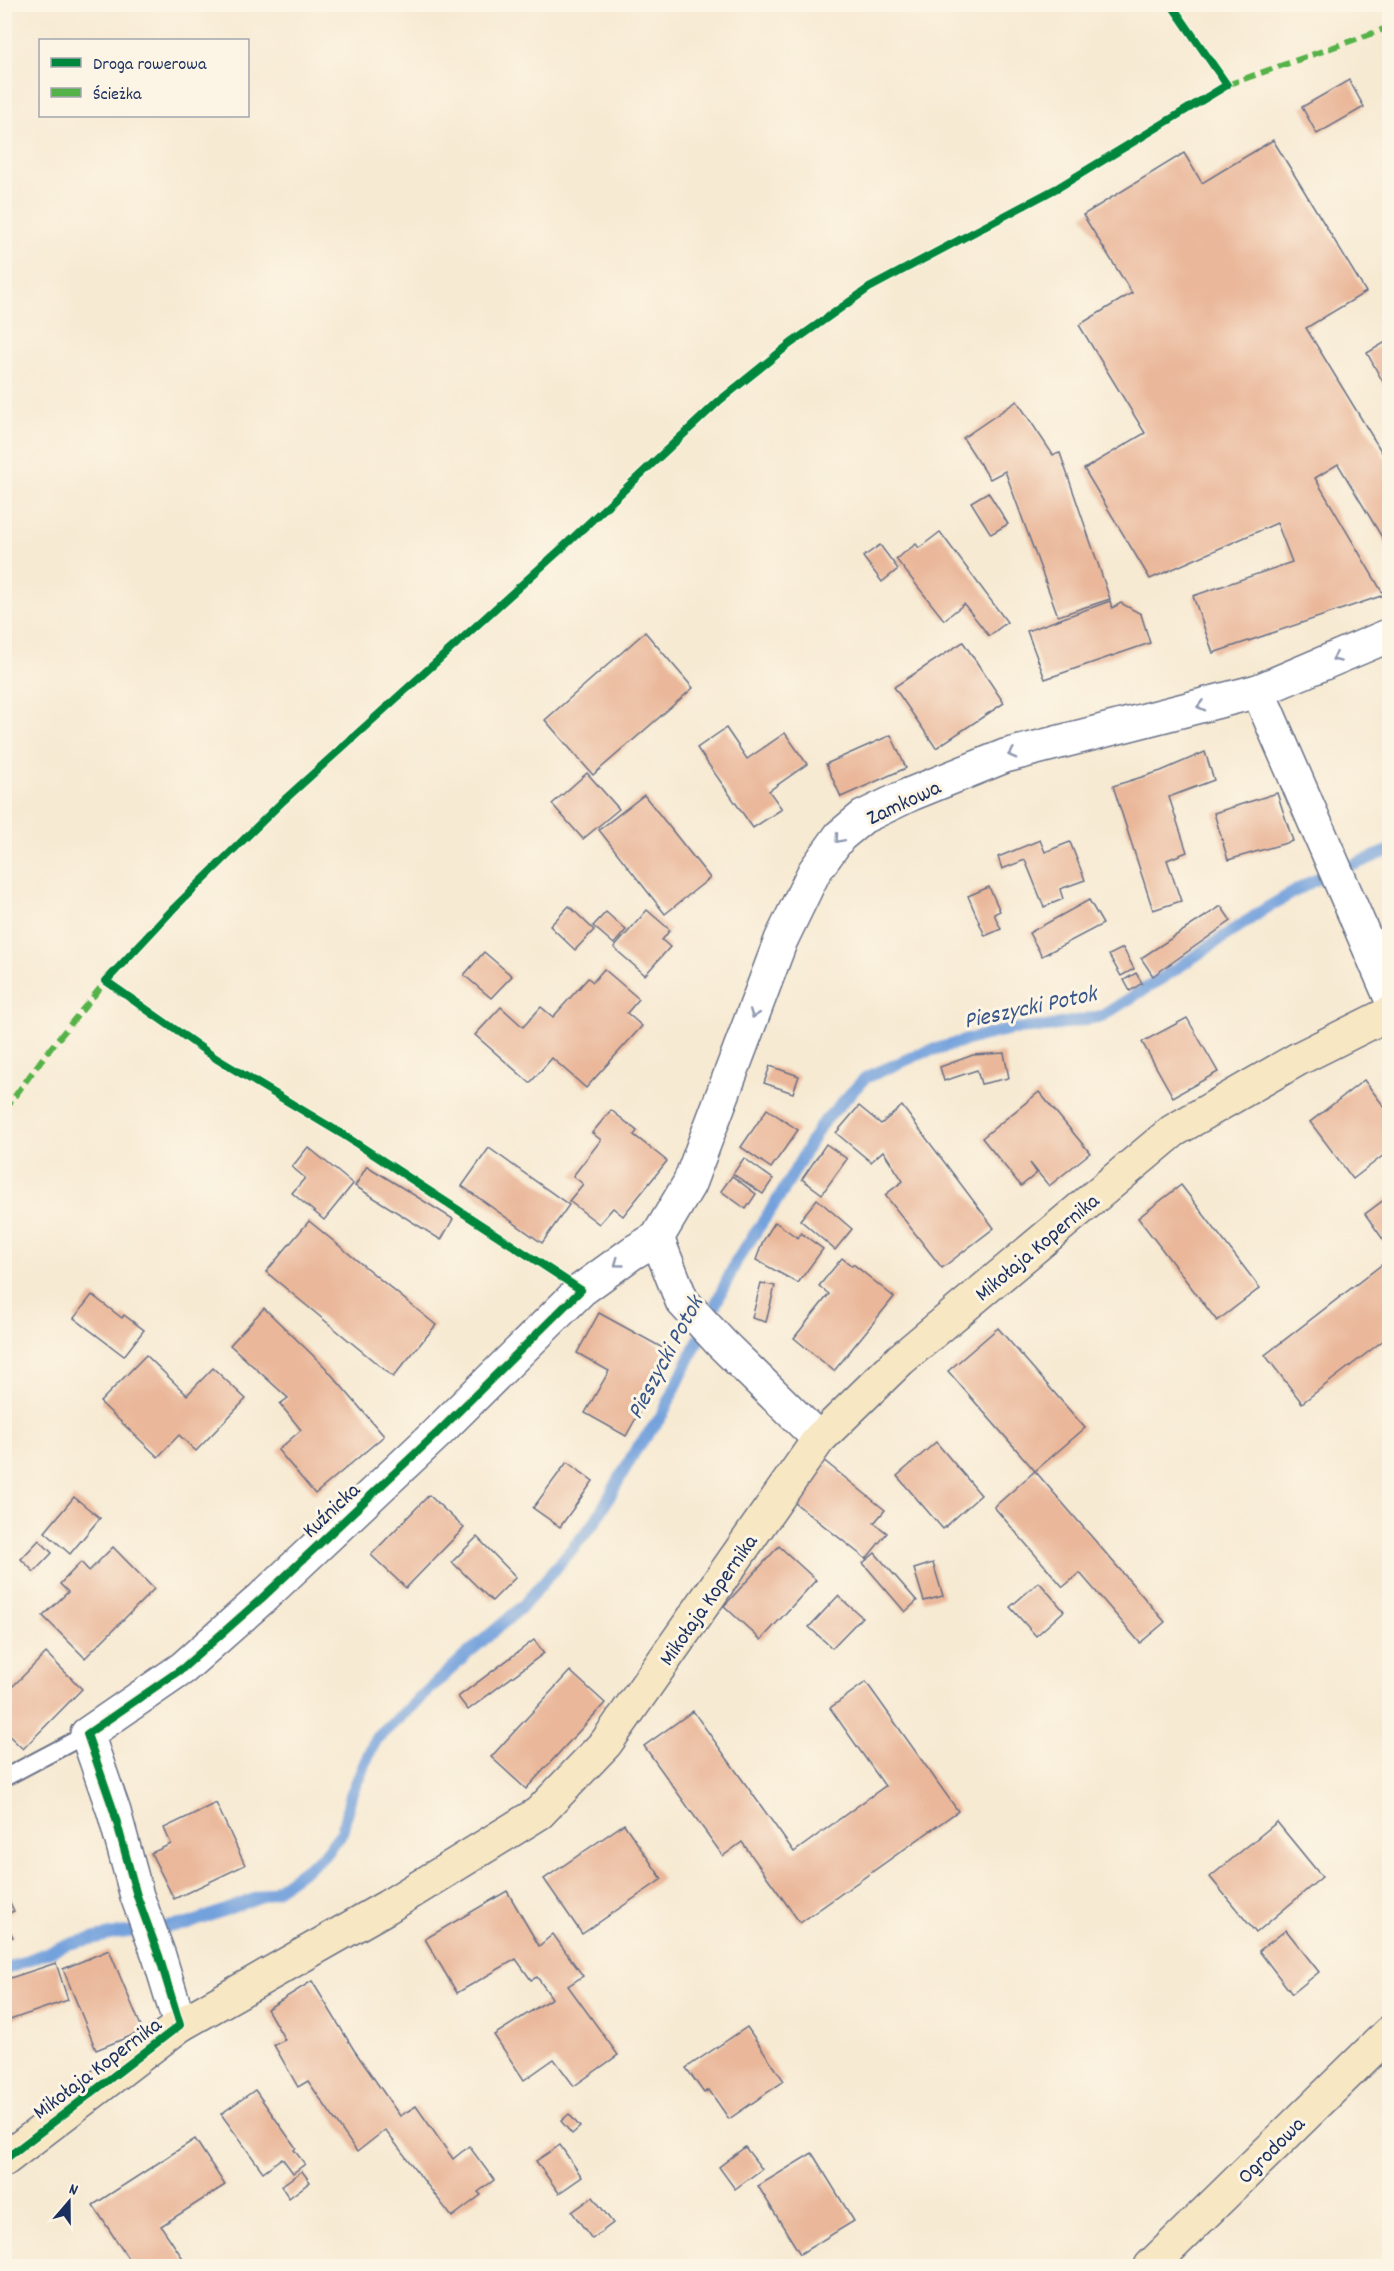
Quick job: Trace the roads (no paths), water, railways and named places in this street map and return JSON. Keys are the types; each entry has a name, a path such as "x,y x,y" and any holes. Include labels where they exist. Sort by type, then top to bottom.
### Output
{"street":[{"name":"Zamkowa","path":"657,1238 689,1184 781,940 814,872 840,836 863,818 910,794 1005,756 1258,691 1389,635"},
{"path":"1258,691 1389,996"},
{"name":"Mikołaja Kopernika","path":"4,2160 180,2025 387,1907 539,1813 606,1743 819,1439 900,1360 1173,1131 1298,1059 1389,1013"},
{"path":"657,1238 682,1300 721,1343 819,1439"},
{"name":"Kuźnicka","path":"87,1734 183,1668 262,1598 436,1434 581,1290 657,1238"},
{"path":"87,1734 114,1812 137,1896 159,1956 180,2025"},
{"name":"Ogrodowa","path":"1151,2266 1389,2032"}],"lane":[{"name":"Kuźnicka","path":"4,1778 87,1734"}],"waterway":[{"name":"Pieszycki Potok","path":"4,1970 68,1944 119,1933 188,1924 275,1891 322,1857 342,1832 351,1795 375,1740 466,1655 523,1606 595,1522 635,1451 661,1417 737,1260 782,1193 820,1126 865,1078 922,1053 981,1036 1012,1029 1046,1027 1102,1016 1265,909 1311,882 1390,850"}]}
